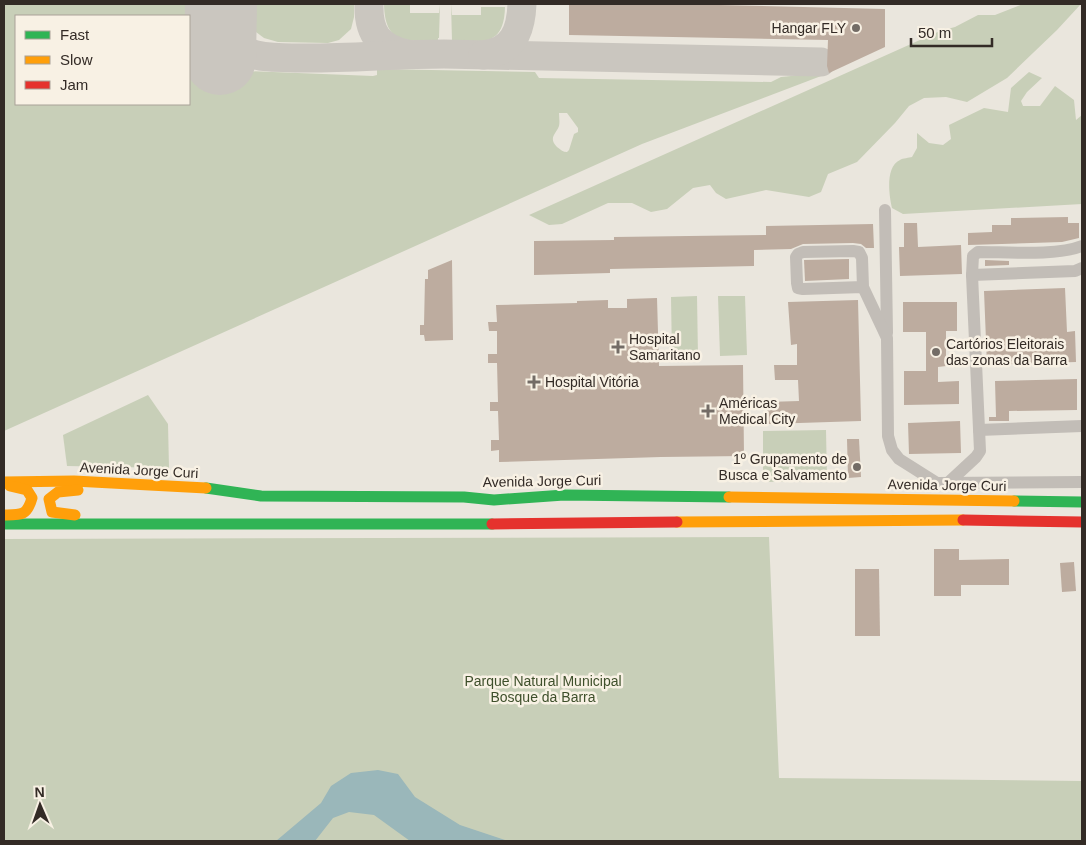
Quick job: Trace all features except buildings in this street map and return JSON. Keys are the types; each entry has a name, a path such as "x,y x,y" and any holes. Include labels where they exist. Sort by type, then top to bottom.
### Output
{"street":[{"path":"885,210 888,436 892,450 899,459 943,483 1076,482 1076,522"},
{"path":"936,520 937,499 943,483 976,457 980,450 972,275 974,256 978,252 1058,252 1082,246"},
{"path":"863,287 798,288 796,256 803,252 859,252 862,258 863,287 887,338"},
{"path":"972,275 1075,270 1082,268"},
{"path":"979,430 1082,426"},
{"name":"Avenida Jorge Curi","path":"4,482 74,481 195,486 260,496 485,498 496,512"},
{"path":"141,485 58,492 49,499 50,506 52,512 149,524"},
{"path":"4,486 28,490 32,498 29,510 22,515 4,515"},
{"name":"Avenida Jorge Curi","path":"496,512 564,495 1076,502"},
{"name":"Avenida Jorge Curi","path":"4,524 149,524 496,512 1076,522"}],"green space":[{"path":"4,4 192,4 190,51 194,64 245,66 245,71 373,76 377,75 377,70 379,69 535,72 539,78 771,82 781,77 801,75 820,68 829,73 642,144 4,431","holes":["559,113 567,113 578,128 578,132 574,134 567,152 557,147 553,141 559,126"]},
{"path":"250,4 354,4 354,17 351,29 339,40 328,43 278,42 264,38 256,32 252,24"},
{"path":"384,4 410,5 410,13 439,13 440,4 438,41 416,41 399,38 388,27"},
{"path":"451,4 452,15 481,15 481,7 505,7 501,29 496,36 482,41 452,41"},
{"path":"1023,4 1081,4 1007,78 967,102 946,97 924,98 909,106 857,162 828,174 821,192 809,197 766,190 726,199 716,193 710,185 693,188 667,209 651,212 632,203 608,203 562,224 549,225 529,215 940,31 955,27 978,15 995,15"},
{"path":"1029,72 1042,78 1027,92 1021,101 1023,106 1040,106 1055,86 1074,100 1076,120 1082,115 1082,204 903,214 892,208 889,182 892,169 900,160 912,157 917,148 917,133 929,143 943,145 951,139 949,125 984,108 1008,112 1011,88"},
{"path":"697,296 698,357 672,358 671,297"},
{"path":"718,296 745,296 747,355 720,356"},
{"path":"148,395 168,424 169,468 67,466 63,435"},
{"path":"826,430 827,481 763,482 763,431"},
{"name":"Parque Natural Municipal Bosque da Barra","path":"769,537 779,778 1082,781 1082,841 4,841 4,539"}],"water":[{"path":"378,770 398,774 415,797 460,825 508,841 410,841 374,815 349,812 333,818 315,841 276,841 321,803 331,786 351,773"}],"taxiway":[{"path":"369,4 370,23 377,37 389,48 407,54"},
{"path":"483,55 502,50 508,45 520,23 522,4"},
{"path":"220,21 238,47 259,56 271,57 333,58 444,54 821,62"}],"runway":[{"path":"220,59 221,4"}],"traffic: fast":[{"path":"206,488 261,496 464,497 494,500 564,495 729,497"},
{"path":"1014,501 1082,502"},
{"path":"4,524 492,524"}],"traffic: slow":[{"path":"4,482 74,481 206,488"},
{"path":"4,515 23,513 28,508 32,498 27,490 10,486"},
{"path":"75,515 52,512 49,499 58,492 78,490"},
{"path":"729,497 1014,501"},
{"path":"677,522 963,520"}],"traffic: jam":[{"path":"963,520 1082,522"},
{"path":"492,524 677,522"}],"place":[{"name":"Hangar FLY","path":"856,28"},
{"name":"Hospital Samaritano","path":"618,347"},
{"name":"Cartórios Eleitorais das zonas da Barra","path":"936,352"},
{"name":"Hospital Vitória","path":"534,382"},
{"name":"Américas Medical City","path":"708,411"},
{"name":"1º Grupamento de Busca e Salvamento","path":"857,467"}]}
